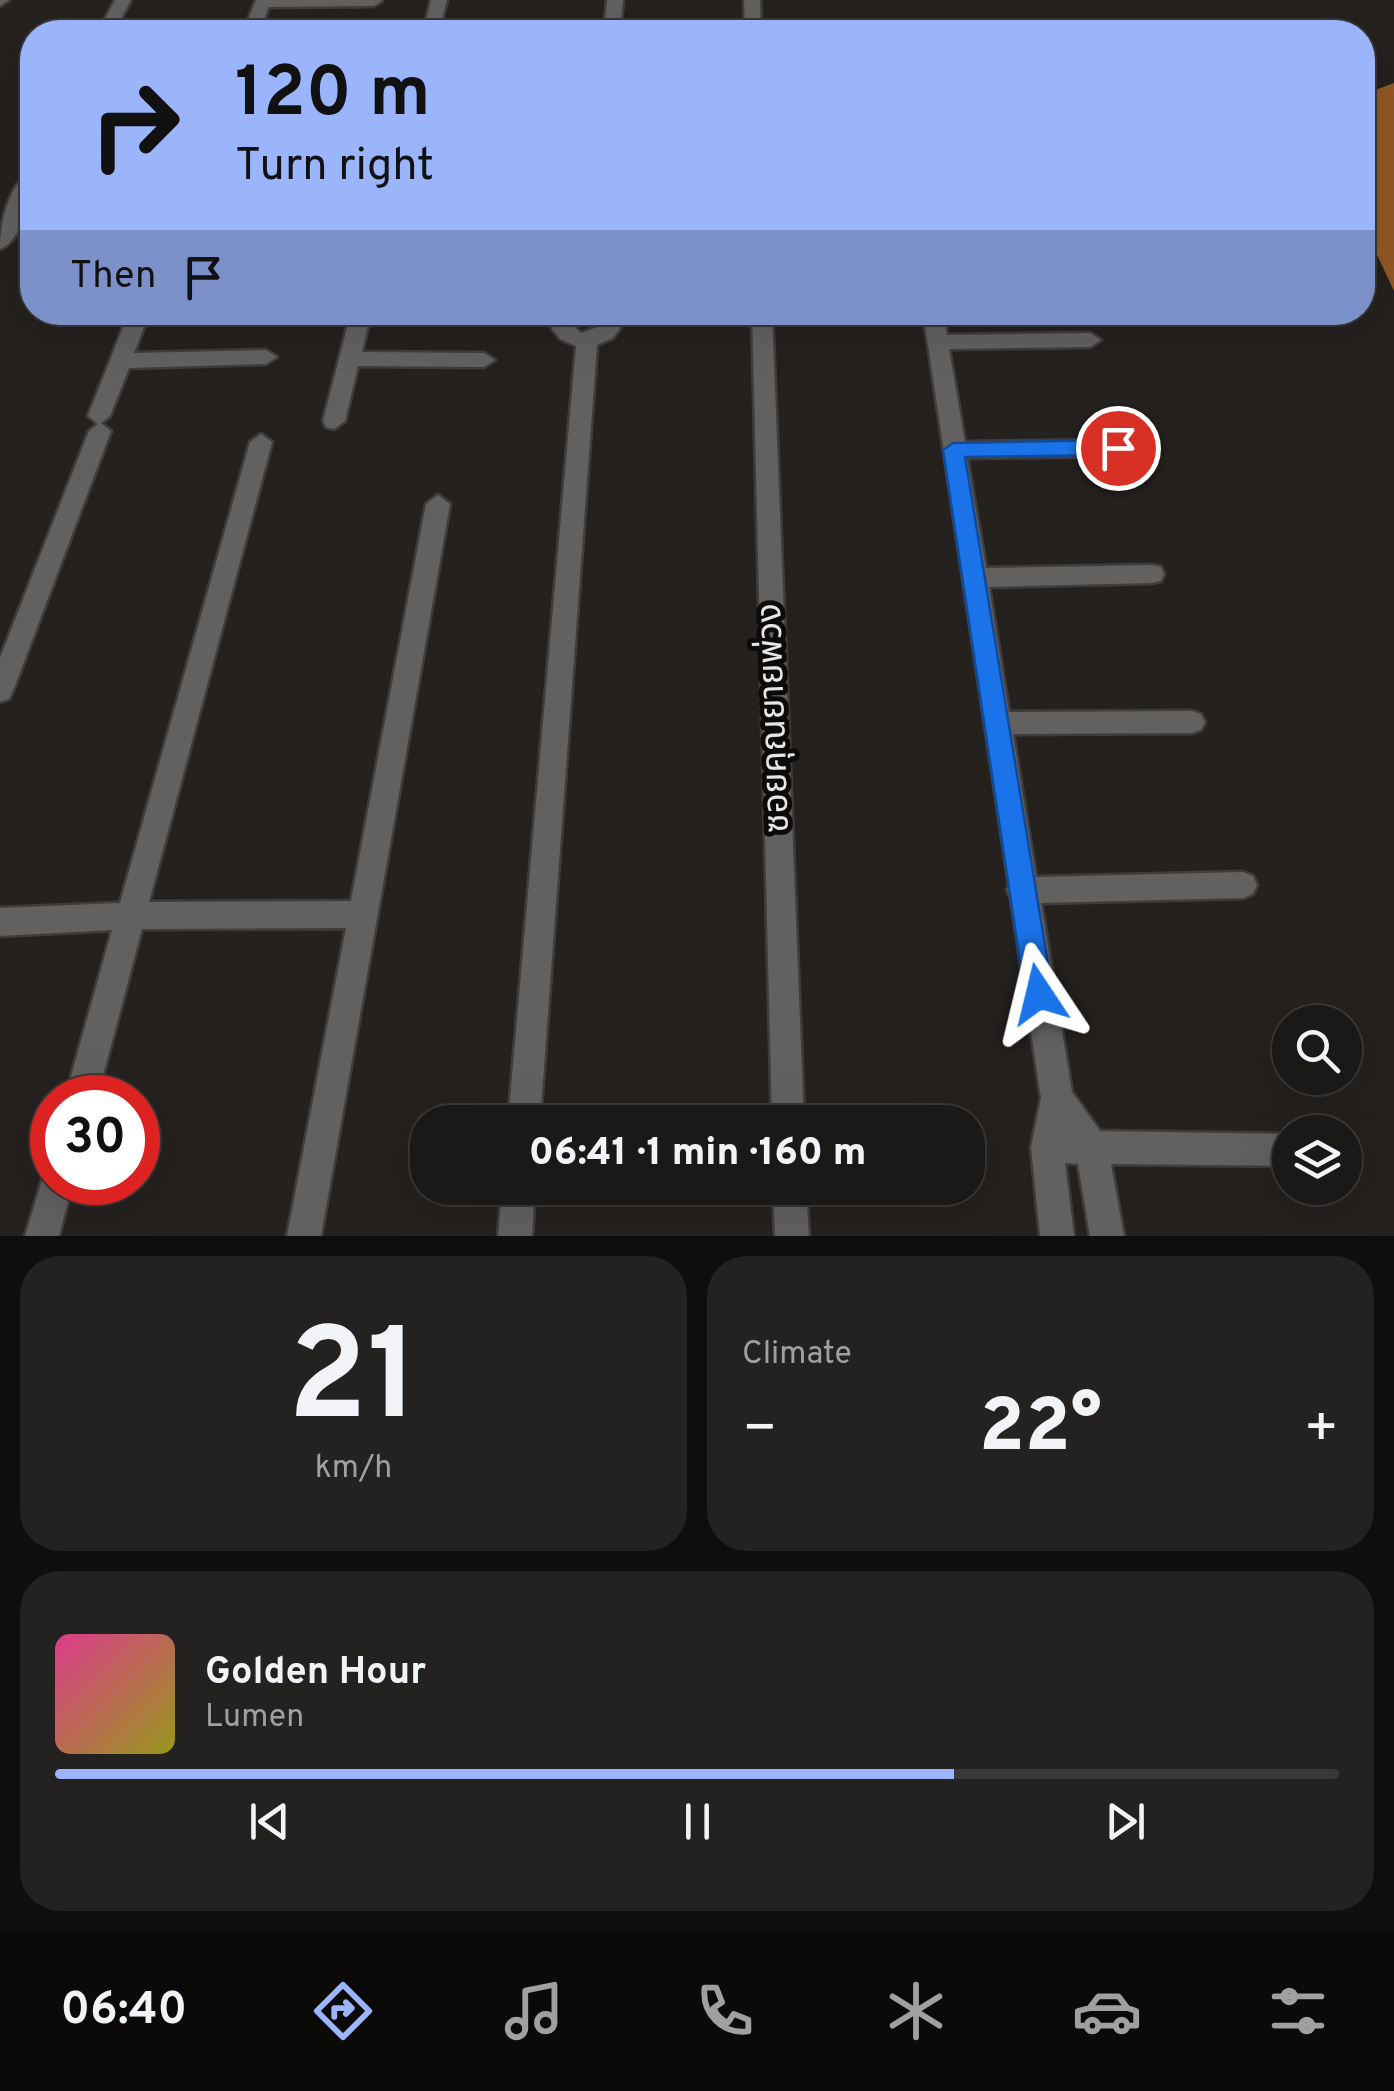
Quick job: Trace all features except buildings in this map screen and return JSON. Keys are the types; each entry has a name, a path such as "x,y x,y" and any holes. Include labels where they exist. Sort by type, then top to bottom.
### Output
{"street":[{"path":"264,1 374,1"},
{"path":"0,243 20,202"},
{"path":"0,691 135,325"},
{"path":"334,422 358,325"},
{"path":"562,325 576,340 587,341 597,339 610,325"},
{"name":"ซอยคุณยายพ่วง","path":"762,325 787,1105"},
{"path":"934,325 1057,1098 1047,1147 1056,1236"},
{"path":"936,342 1090,340"},
{"path":"525,1105 587,341"},
{"path":"121,361 266,357"},
{"path":"350,359 484,360"},
{"path":"87,1075 260,442"},
{"path":"953,450 1118,448"},
{"path":"304,1236 438,504"},
{"path":"974,578 1152,574"},
{"path":"996,723 1192,722"},
{"path":"1022,890 1244,885"},
{"path":"0,922 132,916 363,914"},
{"path":"1057,1098 1092,1148 1108,1236"},
{"path":"1047,1147 1272,1150"},
{"path":"42,1236 51,1205"},
{"path":"515,1236 518,1205"},
{"path":"791,1205 792,1236"}],"shaded area":[{"path":"1394,83 1394,291 1375,251 1375,90"}],"route":[{"path":"1039,994 953,450 1118,448"}]}
